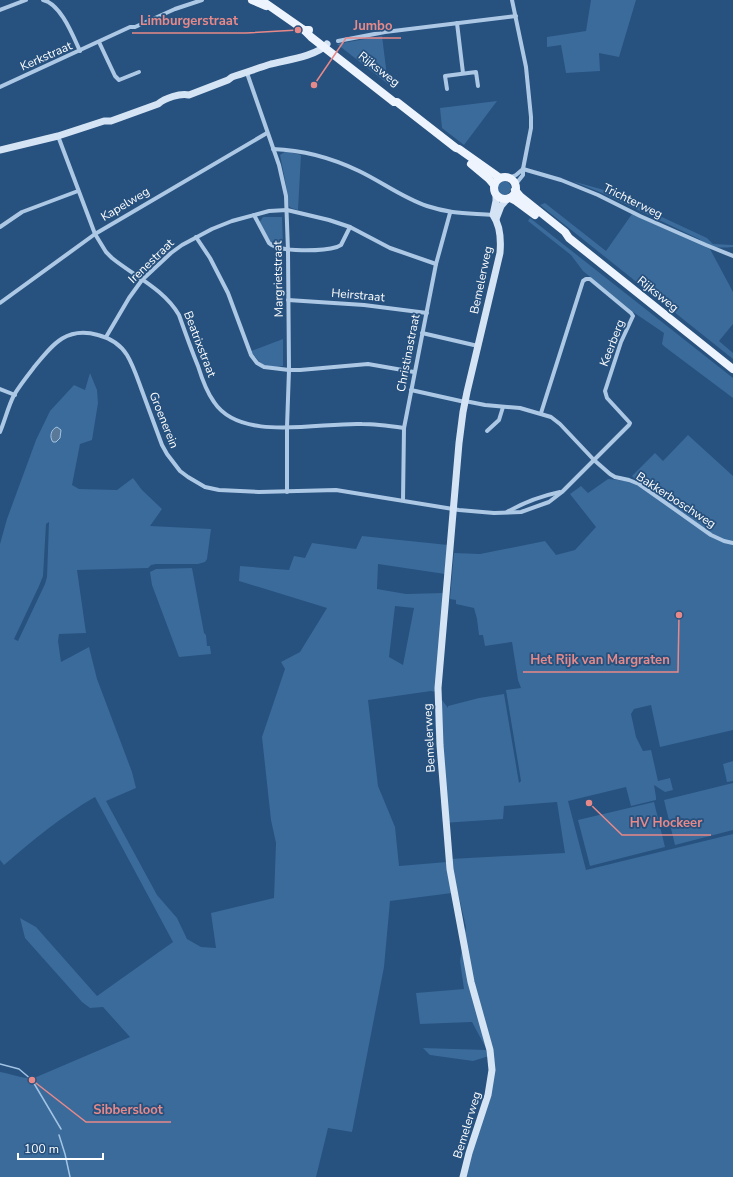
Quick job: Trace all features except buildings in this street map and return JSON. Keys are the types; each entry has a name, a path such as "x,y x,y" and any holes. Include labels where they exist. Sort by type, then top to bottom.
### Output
{"main road":[{"name":"Rijksweg","path":"252,0 266,7 270,7"},
{"name":"Rijksweg","path":"261,0 304,30 311,37 327,44 394,102 397,102 456,148 500,178"},
{"name":"Rijksweg","path":"456,148 457,151 494,185"},
{"path":"500,178 509,178 515,188 508,198 501,198 496,195 494,185 500,178"},
{"name":"Rijksweg","path":"515,188 520,196 565,232 569,238 733,369"},
{"name":"Rijksweg","path":"508,198 523,206 562,236 569,238"}],"street":[{"path":"0,10 26,0"},
{"path":"43,0 51,2 61,15 80,51"},
{"name":"Kerkstraat","path":"0,87 130,27 135,27 175,9 202,0"},
{"path":"512,0 526,66 531,117 531,128 523,174 515,188"},
{"path":"338,42 385,32 516,16"},
{"path":"457,23 463,73"},
{"path":"99,42 115,76 119,80 139,72"},
{"path":"0,150 58,136 104,121 111,121 183,94 189,95 272,64 315,52 327,44"},
{"path":"447,90 445,76 463,73 476,72 478,86"},
{"name":"Margrietstraat","path":"247,73 279,165 286,196 289,370 287,492"},
{"name":"Kapelweg","path":"0,303 95,234 268,133"},
{"name":"Beatrixstraat","path":"58,136 95,234 106,252 112,258 161,294 175,308 179,315 207,391 221,411 242,423 266,426 287,427 361,424 404,428"},
{"path":"273,149 302,152 336,161 359,171 426,206 450,213 495,216 508,198"},
{"path":"509,178 516,175 523,169"},
{"name":"Trichterweg","path":"523,169 561,180 598,194 640,216 733,256"},
{"path":"0,227 22,212 78,190"},
{"name":"Bemelerweg","path":"463,1177 469,1153 486,1103 492,1070 490,1050 472,982 450,869 440,745 438,688 453,509 465,402 499,258 500,242 495,216 496,195"},
{"name":"Irenestraat","path":"106,337 129,298 142,280 171,253 182,245 212,229 232,221 269,211 287,210 329,220 350,227 390,248 436,264"},
{"name":"Christinastraat","path":"403,500 404,428 436,264 450,213"},
{"path":"254,215 269,243 272,246 288,251 337,247 341,245 350,227"},
{"path":"196,237 210,258 228,293 251,355 257,363 264,367 289,370 368,364 414,372"},
{"name":"Keerberg","path":"541,413 584,281 586,279 590,279 631,313 632,316 621,342 605,392 607,398 630,423 594,460"},
{"name":"Heirstraat","path":"288,300 364,305 426,313"},
{"name":"Groenerein","path":"0,432 14,395 31,370 49,348 58,340 71,334 83,332 106,337 117,343 127,355 133,368 162,446 167,454 180,471 197,483 218,490 238,492 336,490 453,509 494,513 521,512 549,502 562,492 594,460"},
{"path":"422,333 478,346"},
{"path":"0,388 14,395"},
{"path":"411,390 465,402"},
{"name":"Bakkerboschweg","path":"465,402 520,408 541,413 556,420 594,460 615,477 639,484 711,535 733,543"},
{"path":"487,431 499,420 503,407"},
{"path":"506,512 548,495 562,492"}],"shaded area":[{"path":"591,0 636,0 619,57 599,53 600,71 566,73 561,45 547,47 547,37 586,31"},
{"path":"382,36 388,84 337,44"},
{"path":"497,101 464,145 442,128 440,108"},
{"path":"286,151 301,155 298,210 289,206 280,155"},
{"path":"504,181 509,183 511,188 509,193 504,195 499,193 497,188 499,183"},
{"path":"572,181 604,190 707,238 713,244 733,245 733,247 719,248 707,245 699,239 602,193"},
{"path":"545,203 606,251 632,214 710,249 733,292 733,324 719,341 733,353 733,359 540,205"},
{"path":"263,217 282,217 283,246 272,244 259,223"},
{"path":"530,218 733,378 733,398 665,347 662,344 664,333 633,312 583,271 571,255 528,221"},
{"path":"283,339 283,366 272,367 264,365 251,351"},
{"path":"90,373 97,390 98,403 92,440 80,444 72,485 79,489 117,490 133,478 142,490 162,509 150,526 211,529 207,559 205,562 198,564 156,564 151,565 148,568 77,570 86,633 59,634 58,641 61,662 89,647 97,679 132,772 136,788 106,801 157,895 177,918 187,939 201,947 216,948 211,913 274,898 276,843 271,820 262,737 285,669 281,662 300,652 327,608 239,581 240,566 289,570 294,556 305,558 312,543 356,549 362,536 448,545 445,574 378,564 377,589 406,594 444,593 436,692 431,691 368,700 378,786 395,827 399,866 447,862 452,893 390,901 384,967 352,1132 328,1128 316,1177 0,1177 0,1072 34,1078 130,1037 103,1007 90,1008 82,1002 25,938 20,918 36,927 97,996 173,942 95,797 48,829 4,865 0,860 0,544 7,519 36,440 50,411 74,385 85,390","holes":["49,522 47,577 18,641 14,639 43,576 46,524","395,606 414,608 403,665 389,657"]},
{"path":"57,427 61,430 60,438 56,442 53,442 51,433 53,429"},
{"path":"688,435 733,476 733,730 660,747 651,705 634,709 631,714 636,737 643,751 651,750 658,781 670,778 673,790 665,792 654,785 656,800 631,806 626,787 568,801 586,870 733,834 733,1177 463,1177 489,1086 489,1056 473,1061 430,1055 423,1048 487,1050 472,1022 420,1024 416,993 464,989 460,961 466,927 450,859 565,853 557,802 504,806 503,819 443,823 435,725 436,692 448,708 448,706 479,698 504,694 519,783 521,781 506,690 521,688 518,680 512,642 485,646 483,635 479,635 474,608 456,604 456,600 450,599 454,553 480,554 545,541 556,555 575,550 596,527 570,494 581,486 588,493 608,479 638,482 632,476 655,453 663,461"},
{"path":"192,568 204,633 206,635 207,646 210,646 211,654 179,657 152,585 150,572 156,569"},
{"path":"733,761 733,781 727,782 723,764"},
{"path":"733,783 733,830 675,845 664,800"},
{"path":"654,802 665,847 590,866 578,820"}],"waterway":[{"path":"0,1064 19,1069 32,1080 61,1129"},
{"path":"59,1135 70,1177"}],"place":[{"name":"Limburgerstraat","path":"298,30"},
{"name":"Jumbo","path":"314,85"},
{"name":"Het Rijk van Margraten","path":"679,615"},
{"name":"HV Hockeer","path":"589,803"},
{"name":"Sibbersloot","path":"32,1080"}]}
